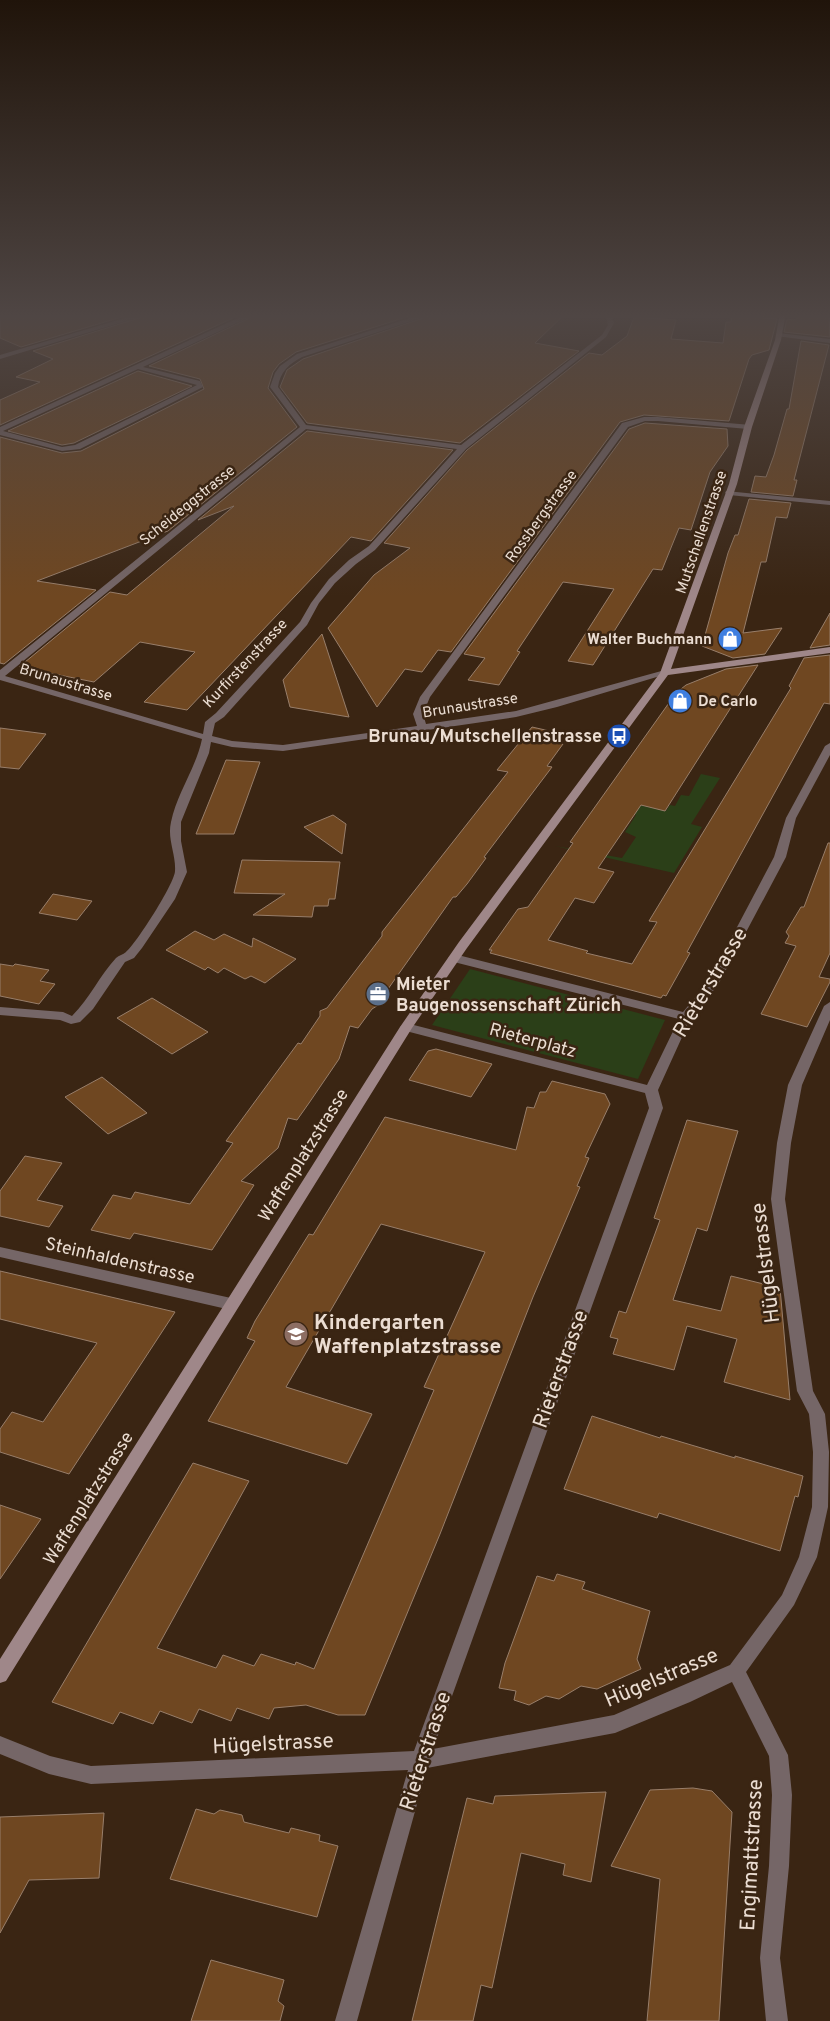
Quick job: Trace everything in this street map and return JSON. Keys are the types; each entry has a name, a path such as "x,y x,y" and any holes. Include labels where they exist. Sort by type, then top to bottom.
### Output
{"street":[{"path":"0,432 52,407"},
{"path":"0,432 62,449 77,448 158,407"},
{"path":"289,407 304,428 463,447"},
{"name":"Kurfirstenstrasse","path":"0,1010 63,1016 71,1020 76,1019 89,1006 121,959 130,955 138,945 169,899 182,872 176,841 176,822 204,753 210,722 220,715 304,623 309,610 358,556 372,548 463,447 513,407"},
{"name":"Mutschellenstrasse","path":"665,673 729,493 755,407"},
{"name":"Rossbergstrasse","path":"422,727 418,714 425,697 625,425 644,419 658,419 748,427"},
{"name":"Scheideggstrasse","path":"0,676 18,659 304,428"},
{"path":"729,493 830,503"},
{"name":"Brunaustrasse","path":"0,676 206,738 232,744 283,748 516,714 665,673 830,650"},
{"name":"Waffenplatzstrasse","path":"0,1675 406,1027 454,958 665,673"},
{"name":"Rieterstrasse","path":"346,2021 420,1760 531,1448 656,1108 651,1090 687,1017 713,983 780,856 791,818 830,746"},
{"path":"454,958 687,1017"},
{"name":"Hügelstrasse","path":"0,1745 49,1765 91,1775 420,1760 532,1742 615,1724 683,1696 736,1671 788,1600 808,1556 820,1507 821,1452 817,1414 805,1391 778,1199 784,1143 795,1085 830,1006"},
{"name":"Rieterplatz","path":"406,1027 651,1090"},
{"name":"Steinhaldenstrasse","path":"0,1252 231,1304"},
{"name":"Engimattstrasse","path":"736,1671 778,1755 782,1795 779,1866 770,1958 777,2021"}],"green space":[{"path":"701,774 720,778 691,824 702,827 674,873 555,846 622,858 636,837 625,832 636,815 609,808 614,799 666,811 670,805 675,806 681,795 689,796"},
{"path":"470,969 665,1020 638,1079 432,1025"}],"building":[{"path":"0,407 39,407 0,425"},
{"path":"59,407 148,407 74,443 62,445 8,431"},
{"path":"168,407 282,407 297,427 168,531 37,581 96,590 4,664 0,663 0,437 62,453 81,451"},
{"path":"295,407 506,407 460,443 307,423"},
{"path":"521,407 733,407 729,421 644,415 620,422 451,652 438,650 422,672 405,669 377,707 328,628 374,575 410,548 384,543 467,450"},
{"path":"789,407 813,407 794,480 797,480 793,496 751,492 755,476 766,477 787,409"},
{"path":"645,423 727,429 728,446 710,472 691,530 679,528 662,570 653,569 593,665 568,661 614,589 563,582 517,651 520,652 499,685 468,680 485,658 464,654 629,429"},
{"path":"307,431 453,450 371,541 351,537 187,710 144,702 195,652 140,642 94,682 19,667 110,592 127,595 234,506 198,520"},
{"path":"749,499 791,503 787,518 776,517 766,562 761,562 743,633 782,628 765,654 733,658 702,646 728,553 735,535 738,535"},
{"path":"830,613 830,645 810,648"},
{"path":"322,634 349,717 290,707 283,680"},
{"path":"830,655 830,704 824,703 687,952 690,953 666,996 663,995 661,998 490,953 492,950 489,950 518,909 528,907 573,843 570,842 676,693 686,685 726,669 758,665 665,811 641,805 598,868 614,872 594,903 575,898 548,940 588,951 586,953 632,964 657,922 649,921 791,688 789,686 804,658"},
{"path":"532,727 563,734 557,743 563,744 547,766 552,767 484,857 486,858 467,884 456,897 453,897 388,989 380,987 380,1004 372,1009 358,1028 350,1026 339,1059 297,1120 288,1118 278,1148 241,1181 254,1185 212,1250 134,1233 130,1239 91,1230 113,1195 131,1199 135,1192 190,1204 233,1143 226,1141 298,1043 301,1044 320,1016 320,1011 327,1008 382,936 382,932 508,772 497,770"},
{"path":"0,728 46,734 19,769 0,767"},
{"path":"226,760 260,762 234,834 196,834"},
{"path":"333,815 346,824 342,854 304,827"},
{"path":"828,843 830,843 830,953 819,977 830,979 830,982 807,1027 761,1014 796,946 785,943 789,936 786,932 801,907 804,907"},
{"path":"242,860 340,862 335,899 329,899 328,906 314,906 312,917 253,915 285,894 234,893"},
{"path":"53,894 92,901 77,920 39,913"},
{"path":"195,931 214,940 224,934 252,947 253,938 296,959 265,983 251,976 245,979 224,968 218,973 208,967 205,970 166,950"},
{"path":"0,964 13,966 15,964 49,970 40,981 55,984 39,1004 0,996"},
{"path":"152,998 208,1032 172,1054 117,1018"},
{"path":"436,1049 492,1064 471,1097 409,1080 428,1051"},
{"path":"102,1077 147,1113 108,1134 65,1097"},
{"path":"552,1081 605,1094 610,1104 585,1157 589,1158 577,1186 580,1187 533,1297 440,1534 365,1715 338,1715 306,1705 274,1708 269,1719 237,1708 231,1721 199,1709 192,1723 160,1711 153,1724 120,1712 113,1724 52,1702 193,1463 249,1481 157,1648 216,1668 223,1655 254,1666 261,1654 295,1665 296,1662 314,1669 434,1390 424,1387 485,1252 381,1224 286,1387 372,1414 347,1464 208,1421 255,1341 247,1338 255,1321 309,1234 313,1235 385,1117 516,1150 527,1107 534,1108 540,1092 546,1092"},
{"path":"687,1120 738,1131 707,1231 697,1228 673,1300 721,1311 731,1276 780,1288 790,1400 724,1382 737,1339 687,1326 674,1370 613,1354 618,1339 610,1337 619,1311 626,1313 660,1220 654,1218"},
{"path":"25,1156 62,1163 37,1200 63,1206 49,1227 0,1216 0,1191"},
{"path":"0,1271 175,1312 69,1474 0,1452 0,1429 12,1412 43,1422 97,1343 0,1319"},
{"path":"592,1416 660,1438 661,1436 803,1476 798,1497 795,1496 780,1551 659,1513 657,1518 564,1489"},
{"path":"0,1505 41,1519 0,1579"},
{"path":"557,1574 585,1582 582,1589 650,1611 637,1659 641,1669 597,1689 581,1686 559,1699 546,1696 529,1705 514,1700 516,1691 499,1688 505,1663 537,1576 554,1581"},
{"path":"693,1788 712,1791 732,1812 719,2021 647,2021 660,1879 611,1866 650,1790"},
{"path":"606,1792 591,1882 563,1875 565,1864 521,1853 492,1988 481,1985 473,2021 412,2021 467,1798 493,1804 495,1796"},
{"path":"196,1809 214,1814 220,1810 242,1815 244,1822 289,1833 291,1828 320,1835 319,1841 338,1846 317,1917 170,1879"},
{"path":"104,1813 99,1878 29,1880 0,1933 0,1817"},
{"path":"211,1960 284,1980 278,2001 284,2006 280,2021 191,2021"}],"place":[{"name":"Walter Buchmann","path":"730,639"},
{"name":"De Carlo","path":"680,701"},
{"name":"Brunau/Mutschellenstrasse","path":"619,736"},
{"name":"Mieter Baugenossenschaft Zürich","path":"378,994"},
{"name":"Kindergarten Waffenplatzstrasse","path":"296,1334"}]}
